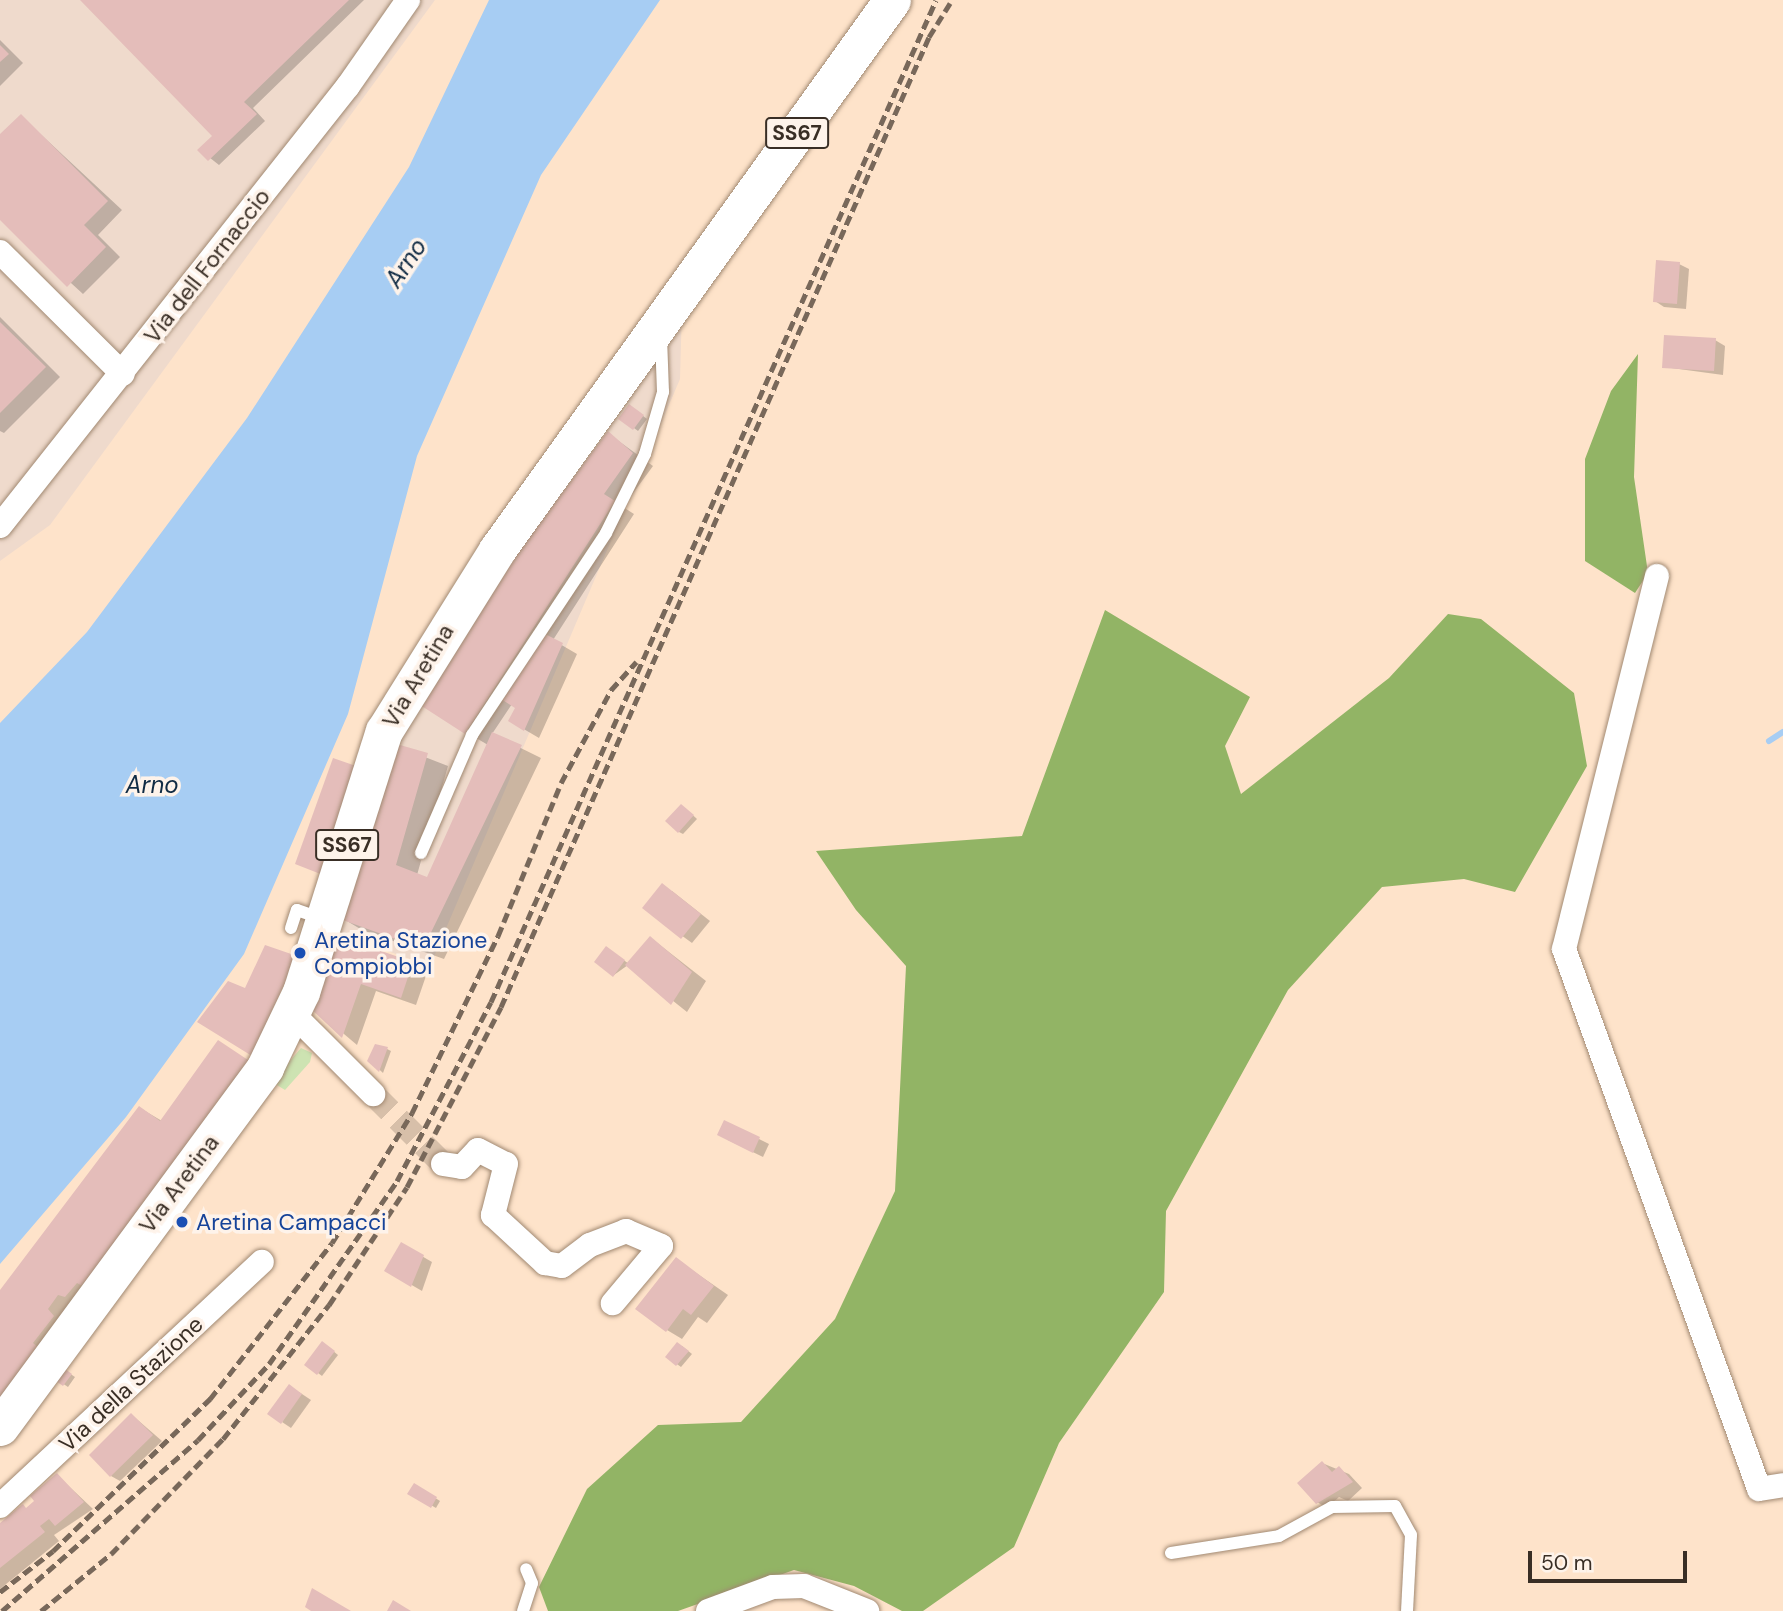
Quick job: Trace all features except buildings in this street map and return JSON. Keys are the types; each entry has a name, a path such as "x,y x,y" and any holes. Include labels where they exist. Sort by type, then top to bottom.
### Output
{"main road":[{"name":"Via Aretina","path":"0,1427 265,1067 292,1013 307,923 370,746 497,550 892,0"}],"street":[{"name":"Via dell Fornaccio","path":"2,520 123,374 408,0"},
{"path":"0,252 123,374"},
{"path":"1657,576 1564,949 1759,1489 1783,1485"},
{"path":"292,1013 373,1094"},
{"path":"443,1164 462,1167 478,1150 506,1164 493,1215 545,1263 562,1266 590,1245 625,1231 661,1246 613,1303"},
{"name":"Via della Stazione","path":"0,1506 262,1262"},
{"path":"708,1611 773,1587 804,1586 867,1611"}],"lane":[{"path":"421,853 472,735 606,533 645,454 663,392 660,323"},
{"path":"1171,1553 1279,1536 1332,1507 1395,1506 1411,1535 1407,1611"},
{"path":"523,1611 532,1583 526,1569"}],"shaded area":[{"path":"0,0 435,0 50,525 0,561"},
{"path":"683,270 680,379 430,966 311,924 376,716"}],"green space":[{"path":"1638,354 1634,477 1648,573 1635,593 1585,561 1585,459 1611,391"},
{"path":"1105,610 1250,697 1225,746 1241,794 1389,678 1448,614 1481,619 1574,693 1587,766 1515,892 1464,879 1382,887 1288,990 1166,1211 1164,1292 1059,1443 1014,1547 923,1611 902,1611 854,1586 794,1570 678,1611 548,1611 539,1587 587,1489 658,1425 741,1422 835,1319 895,1191 906,966 856,910 816,851 1022,836"},
{"path":"301,1048 312,1053 310,1062 285,1090 272,1082"}],"water":[{"name":"Arno","path":"489,0 660,0 541,175 417,456 348,714 244,954 126,1117 0,1264 0,723 87,632 247,418 409,167"}],"waterway":[{"path":"1769,741 1783,732"}],"tunnel":[{"path":"373,1094 443,1164"}],"railway":[{"path":"2,1611 198,1440 269,1364 397,1181 491,1002 936,0"},
{"path":"41,1611 111,1554 223,1439 329,1305 407,1187 501,1007 929,37 952,0"},
{"path":"0,1592 53,1551 210,1399 332,1243 412,1113 498,936 561,783 611,690 636,662"}],"place":[{"name":"Aretina Stazione Compiobbi","path":"300,953"},
{"name":"Aretina Campacci","path":"182,1222"}]}
